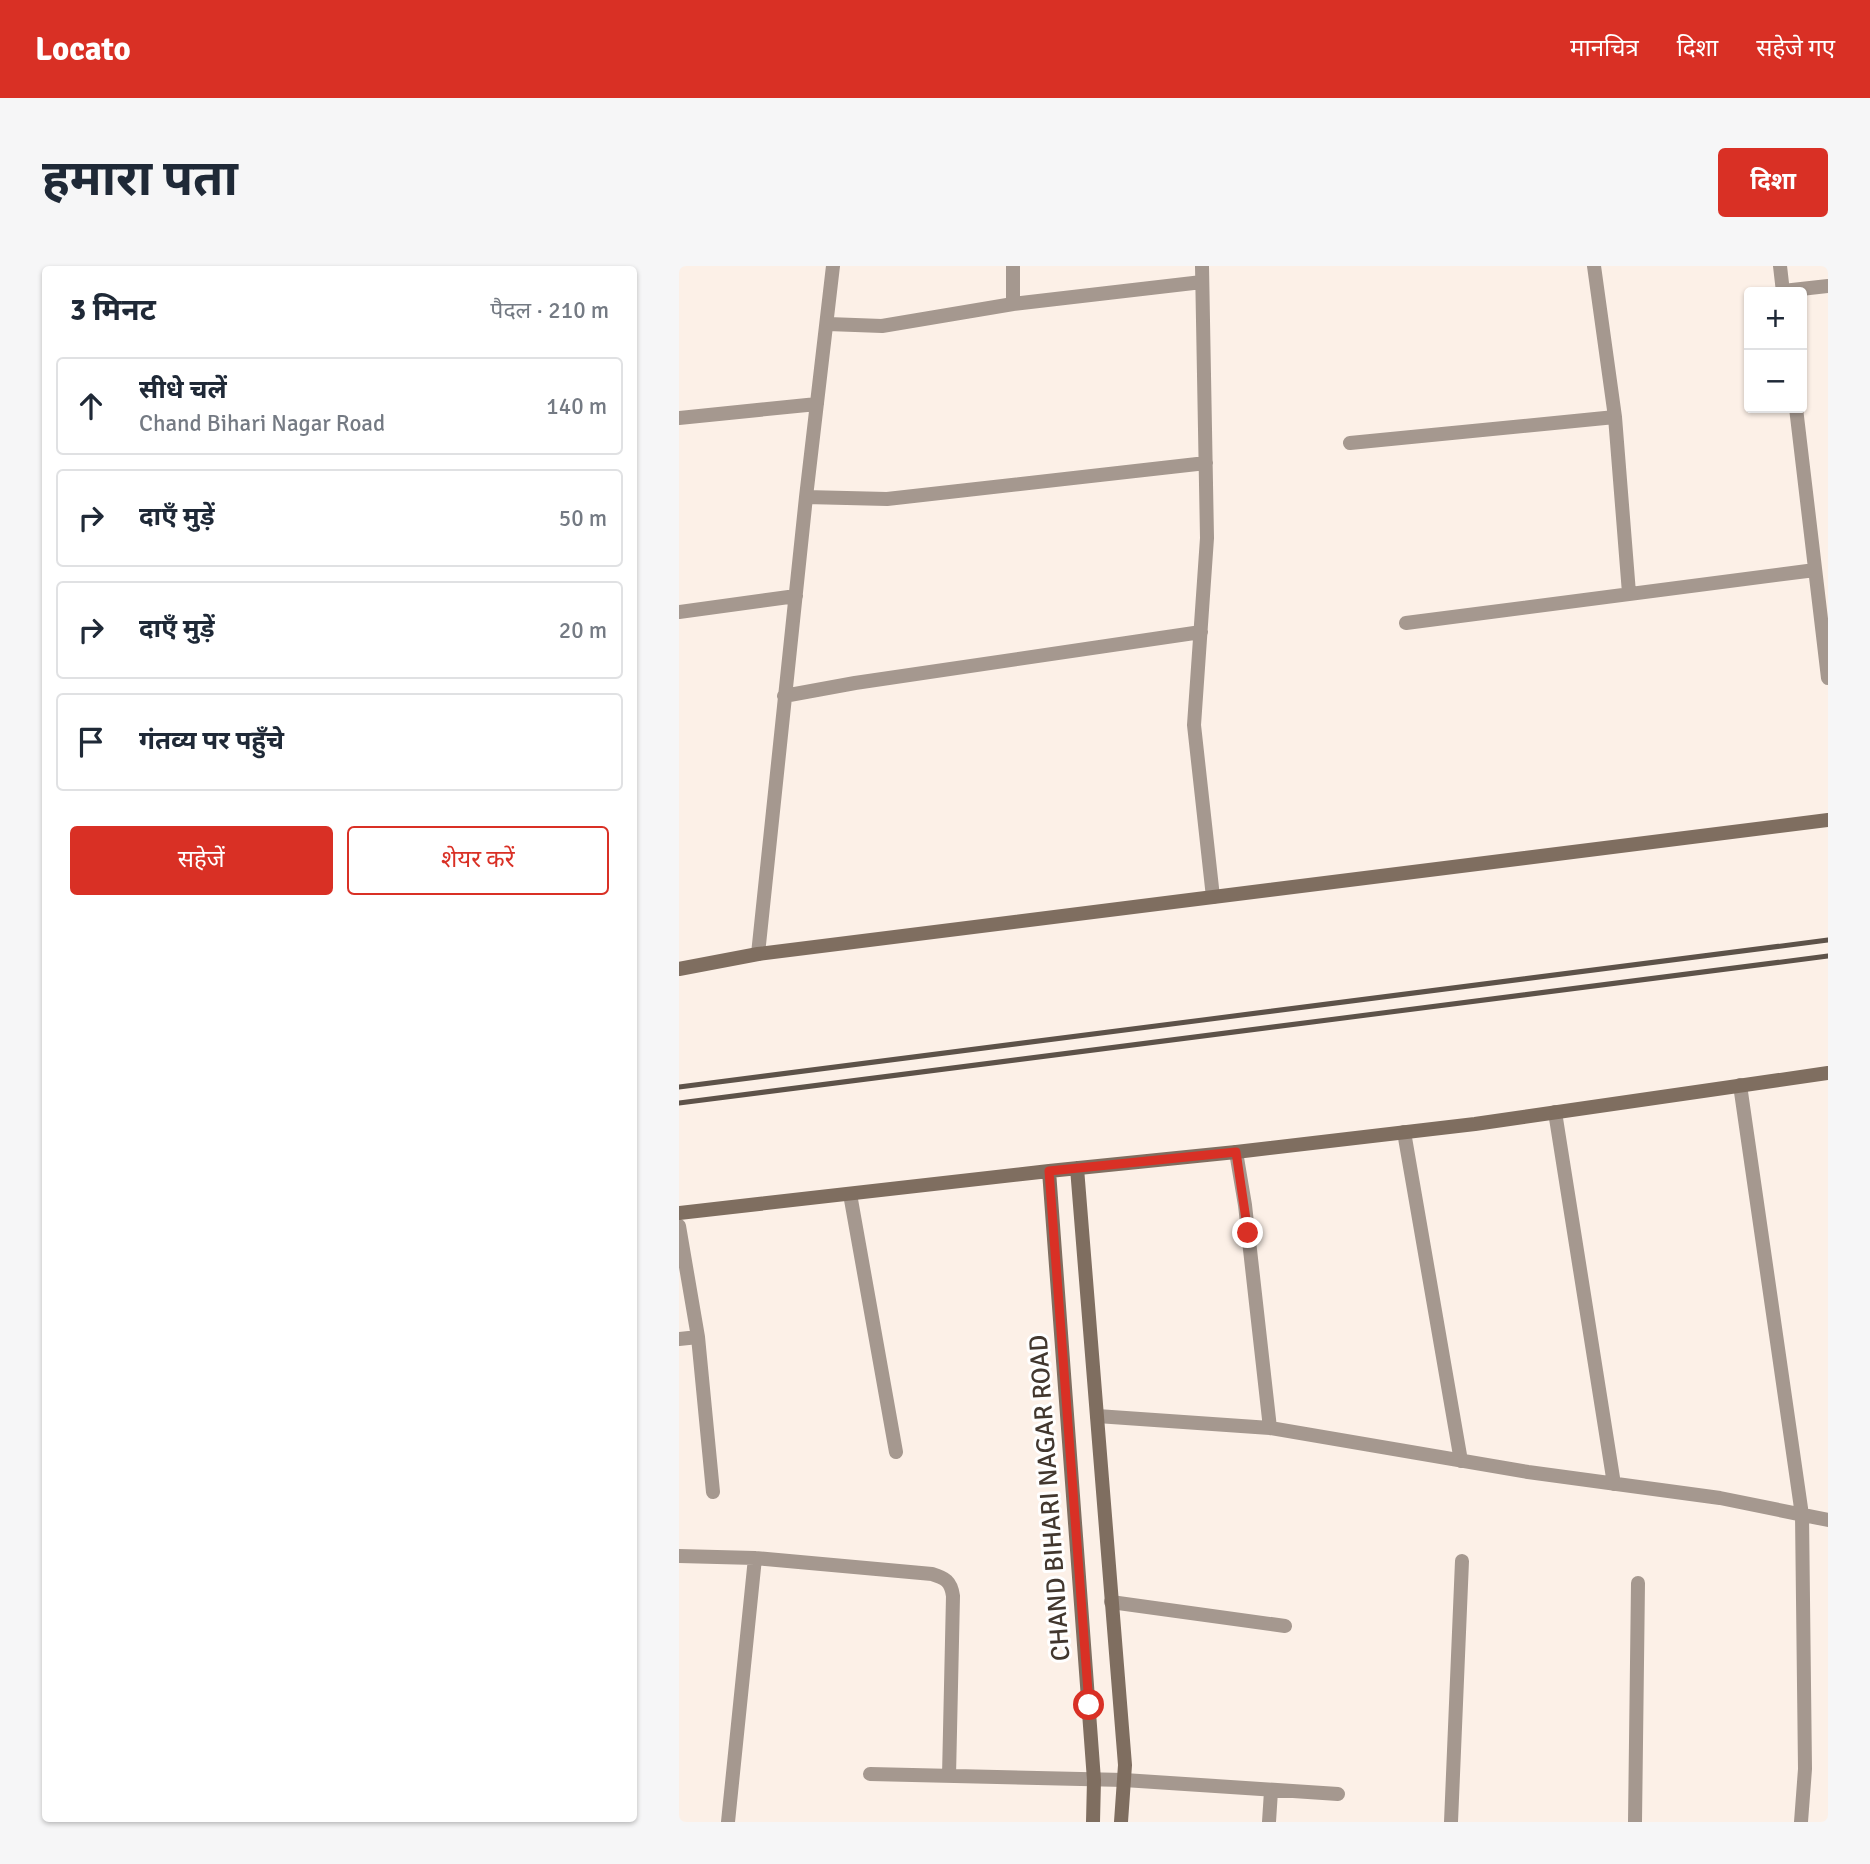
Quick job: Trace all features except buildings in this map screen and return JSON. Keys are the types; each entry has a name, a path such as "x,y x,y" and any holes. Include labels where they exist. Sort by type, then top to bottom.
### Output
{"street":[{"path":"758,954 784,696 833,266"},
{"path":"1013,266 1013,304"},
{"path":"1202,266 1207,538 1194,725 1213,897"},
{"path":"1594,266 1615,417 1629,593"},
{"path":"1780,266 1783,287"},
{"path":"828,324 882,326 1013,304 1202,282"},
{"path":"1807,288 1828,286"},
{"path":"679,418 817,404"},
{"path":"1797,413 1828,678"},
{"path":"1350,443 1615,417"},
{"path":"806,497 887,499 1206,463"},
{"path":"1406,623 1815,570"},
{"path":"679,612 796,596"},
{"path":"784,696 1201,632"},
{"path":"679,969 758,954 1828,820"},
{"path":"679,1213 1404,1132 1828,1073"},
{"path":"1740,1086 1802,1515 1805,1769 1801,1822"},
{"path":"1555,1112 1614,1484"},
{"path":"1404,1132 1461,1461"},
{"path":"1236,1152 1245,1205 1270,1427"},
{"name":"CHAND BIHARI NAGAR ROAD","path":"1077,1168 1125,1765 1121,1822"},
{"name":"CHAND BIHARI NAGAR ROAD","path":"1049,1171 1094,1780 1093,1822"},
{"path":"850,1194 896,1452"},
{"path":"679,1226 698,1336 713,1492"},
{"path":"679,1339 698,1336"},
{"path":"1097,1416 1270,1427 1461,1461 1720,1498 1828,1520"},
{"path":"679,1556 755,1558 945,1577 952,1587 953,1596 949,1776"},
{"path":"728,1822 755,1558"},
{"path":"1451,1822 1462,1561"},
{"path":"1635,1822 1638,1583"},
{"path":"1111,1602 1285,1626"},
{"path":"870,1774 1124,1780 1338,1794"},
{"path":"1269,1822 1271,1791"}],"railway":[{"path":"679,1087 1828,940"},
{"path":"679,1103 1828,956"}],"route":[{"path":"1089,1705 1049,1171 1236,1152 1248,1233"}]}
